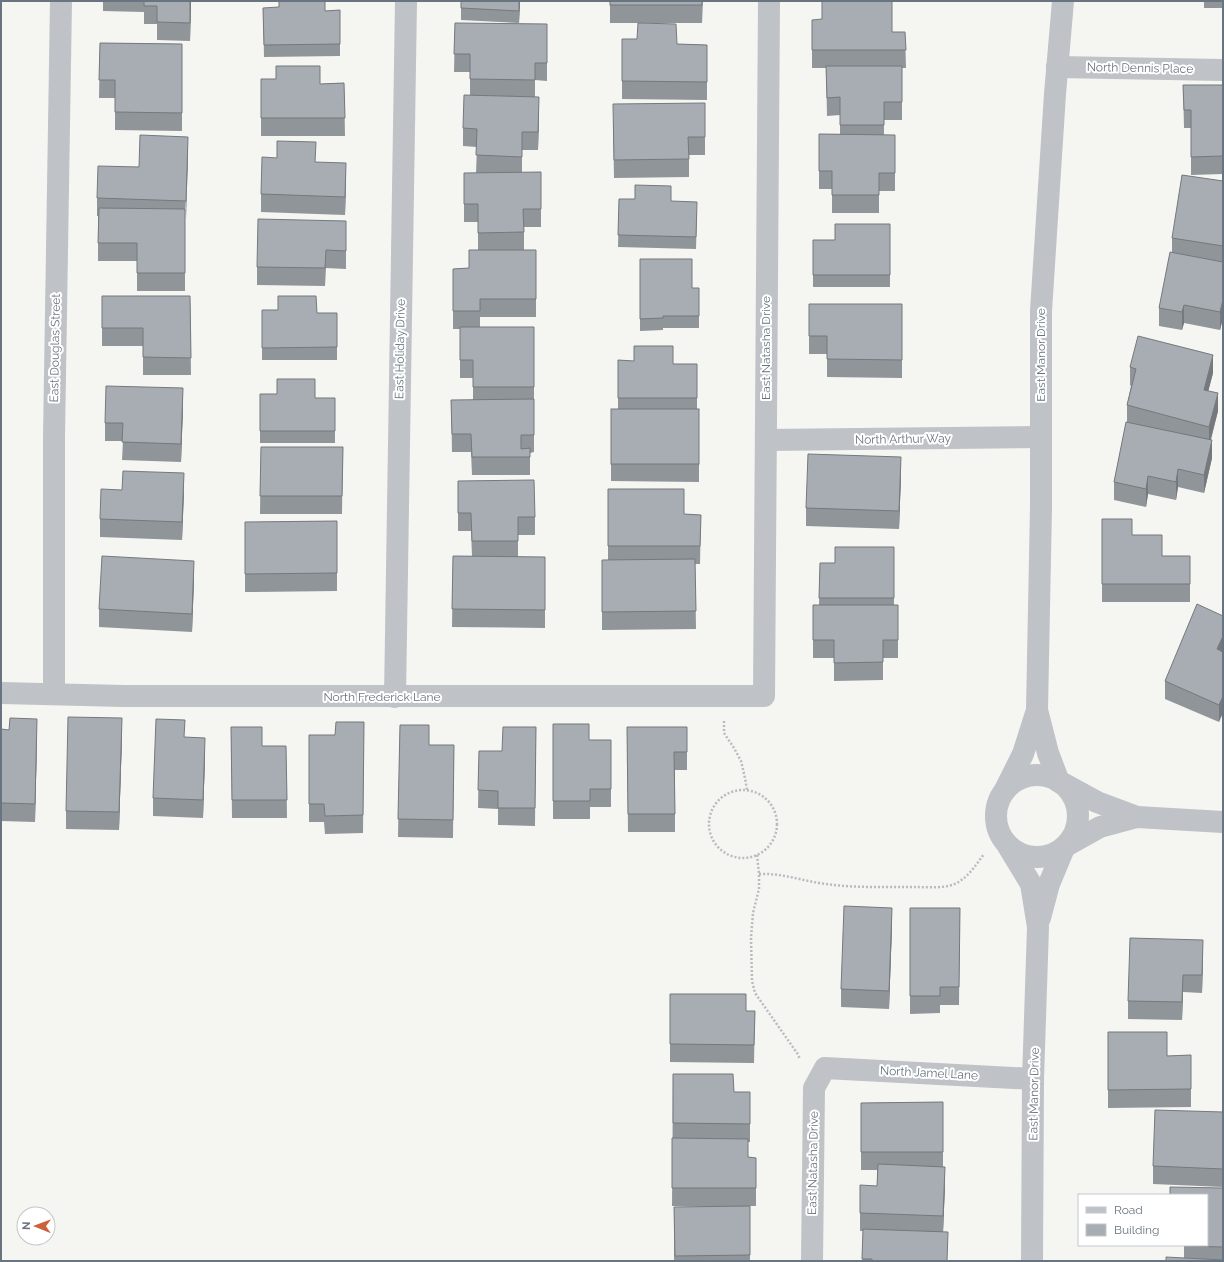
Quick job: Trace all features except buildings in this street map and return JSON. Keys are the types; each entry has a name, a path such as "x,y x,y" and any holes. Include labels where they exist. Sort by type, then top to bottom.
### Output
{"street":[{"name":"East Douglas Street","path":"54,694 54,445 60,1"},
{"name":"East Holiday Drive","path":"395,697 406,1"},
{"name":"East Natasha Drive","path":"764,696 769,1"},
{"name":"East Manor Drive","path":"1060,783 1048,753 1037,710 1041,437 1041,311 1057,67 1063,1"},
{"name":"North Dennis Place","path":"1057,67 1223,70"},
{"name":"North Arthur Way","path":"766,440 1041,437"},
{"name":"North Frederick Lane","path":"1,693 124,696 764,696"},
{"name":"East Manor Drive","path":"1005,790 1023,754 1037,710"},
{"path":"1138,817 1097,802 1051,778 1039,775 1026,776 1014,782 1005,790 998,801 995,813 1001,837 1008,846 1019,854 1044,858 1056,853 1100,826 1138,817 1223,822"},
{"path":"1060,783 1072,794 1077,807 1078,821 1074,834 1065,847"},
{"name":"East Manor Drive","path":"1008,846 1031,884 1038,927 1033,1079 1032,1261"},
{"name":"East Manor Drive","path":"1038,927 1049,884 1065,847"},
{"name":"East Natasha Drive","path":"812,1261 814,1088 825,1068"},
{"name":"North Jamel Lane","path":"825,1068 1033,1079"}],"path":[{"path":"723,727 724,733 742,762 747,790"},
{"path":"747,790 757,793 766,800 773,809 776,819 776,830 773,840 766,849 757,855 746,858 735,857 724,852 716,845 711,835 709,824 711,812 717,802 726,795 736,791 747,790"},
{"path":"759,874 782,875 827,884 856,887 942,887 956,884 972,871 984,853"},
{"path":"757,855 759,889 753,913 751,938 752,981 755,993 797,1053"}]}
